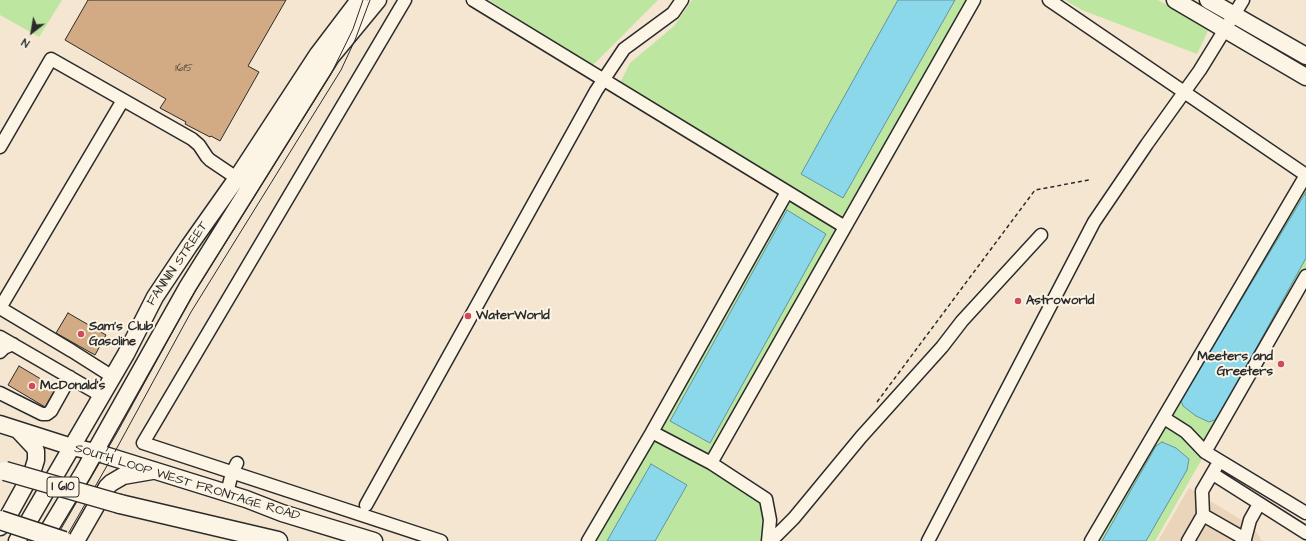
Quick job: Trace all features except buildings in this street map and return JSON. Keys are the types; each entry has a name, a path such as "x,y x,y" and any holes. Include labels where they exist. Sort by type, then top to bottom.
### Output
{"highway":[{"name":"I 610","path":"3,470 120,504 226,541"},
{"path":"120,504 278,541"},
{"path":"0,520 64,541"}],"main road":[{"name":"FANNIN STREET","path":"42,541 95,452 188,286 243,183 310,66 359,0"},
{"name":"FANNIN STREET","path":"17,541 132,344 155,297 189,246 243,183 331,57 378,0"},
{"path":"1175,0 1306,77"},
{"path":"1208,0 1306,56"},
{"name":"SOUTH LOOP WEST FRONTAGE ROAD","path":"0,424 72,447 95,452 154,470 227,493 282,513 374,541"},
{"path":"0,527 6,520 32,473 36,460 36,451 34,447 16,429"},
{"path":"76,541 107,487 111,483 123,476 154,470"}],"street":[{"path":"405,0 143,443 235,468 441,541"},
{"path":"473,0 845,227"},
{"path":"366,505 596,91 624,49 673,13 682,0"},
{"path":"711,463 974,0"},
{"path":"1049,0 1306,176 1092,541"},
{"path":"928,541 1094,222 1146,144 1184,93 1226,30 1243,0"},
{"path":"0,147 51,59 192,140 199,145 207,157 243,183"},
{"path":"112,377 0,308 123,100"},
{"path":"588,541 652,432 787,192"},
{"path":"770,541 794,518 858,440 942,347 962,321 1042,235"},
{"path":"1205,452 1306,276"},
{"path":"0,337 102,396"},
{"path":"0,352 4,348 13,344"},
{"path":"0,393 42,414 47,414 51,411 70,377"},
{"path":"1164,418 1186,432 1205,452 1306,513"},
{"path":"652,432 711,463 766,499 770,520 770,541"},
{"path":"1188,541 1203,515 1202,491 1219,461"},
{"path":"227,493 235,468"},
{"path":"1213,474 1306,533"},
{"path":"1203,515 1245,540 1250,520 1259,504"}],"path":[{"path":"874,405 1035,190 1089,180"}],"shaded area":[{"path":"1189,488 1253,527 1262,541 1158,541"}],"green space":[{"path":"0,0 62,0 39,37 0,15"},
{"path":"489,0 658,0 592,66"},
{"path":"692,0 972,0 849,220 620,83 630,63 674,26"},
{"path":"1065,0 1158,0 1209,29 1197,54 1082,10"},
{"path":"1306,175 1306,277 1155,541 1092,541"},
{"path":"787,192 845,227 711,463 766,499 768,541 588,541"}],"water":[{"path":"898,0 955,0 843,198 801,174"},
{"path":"1306,192 1306,258 1217,419 1209,422 1196,416 1183,406 1181,400"},
{"path":"787,210 826,234 710,443 670,421"},
{"path":"1162,442 1176,448 1189,459 1187,470 1146,541 1102,541 1156,446"},
{"path":"651,464 687,485 655,541 607,541"}],"tram line":[{"path":"54,541 118,431 191,298 331,74 353,29 363,0"},
{"path":"64,541 112,457 191,312 341,70 355,40 370,0"}],"place":[{"name":"Astroworld","path":"1018,301"},
{"name":"WaterWorld","path":"468,316"},
{"name":"Sam's Club Gasoline","path":"81,334"},
{"name":"Meeters and Greeters","path":"1281,364"},
{"name":"McDonald's","path":"32,386"}]}
